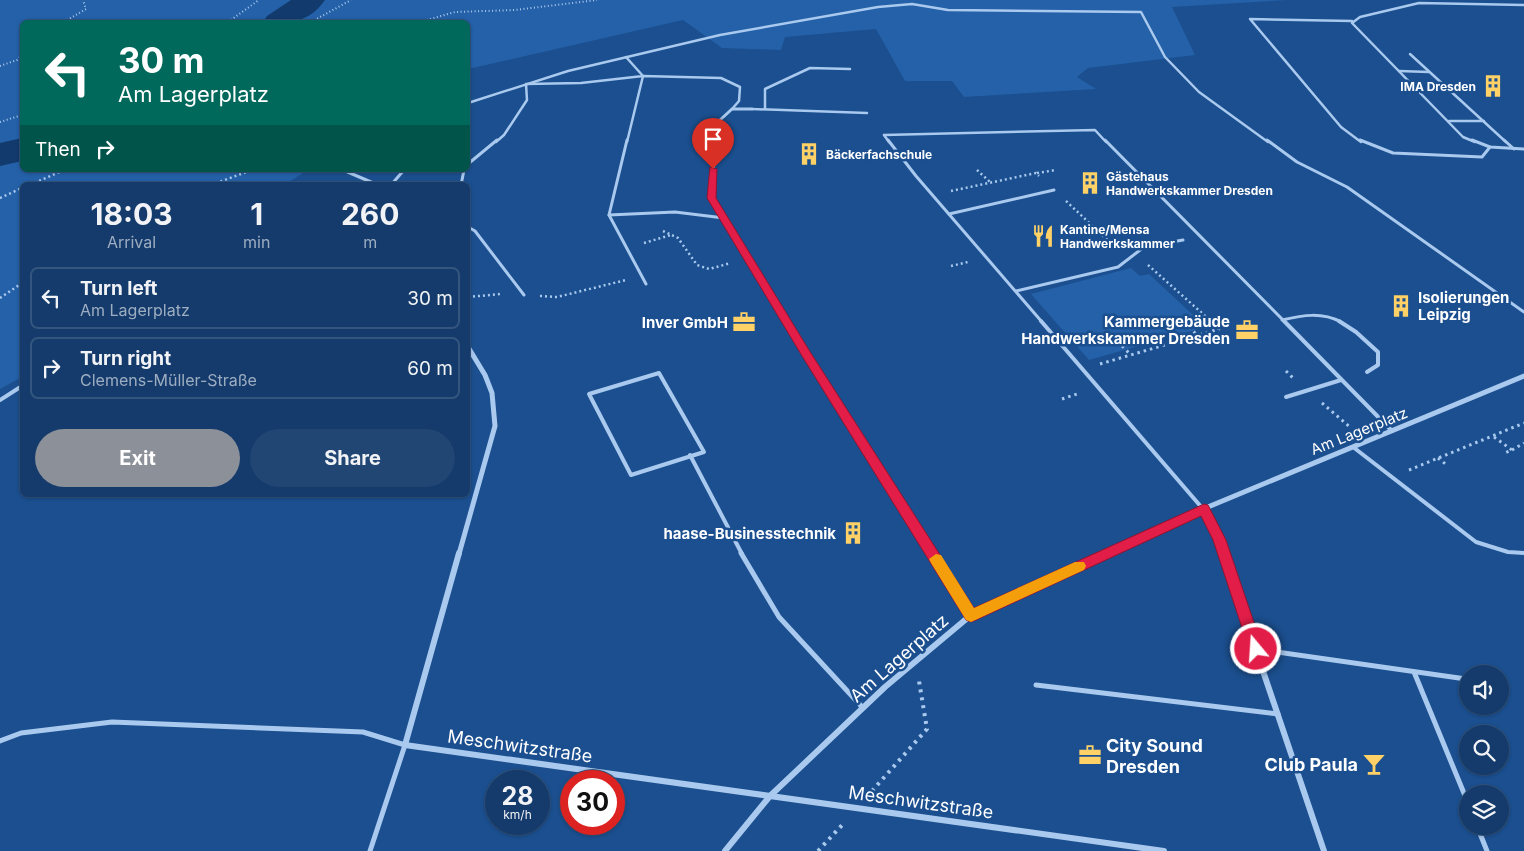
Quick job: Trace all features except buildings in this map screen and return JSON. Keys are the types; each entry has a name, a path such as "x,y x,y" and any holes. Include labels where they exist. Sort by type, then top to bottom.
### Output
{"street":[{"path":"752,109 732,110 720,120 710,186 712,198 971,615"},
{"path":"405,745 495,426 494,394 487,378 470,350"},
{"name":"Am Lagerplatz","path":"725,851 770,796 915,661 971,615 1204,509 1524,376"},
{"path":"1204,509 1219,540 1324,851"},
{"name":"Meschwitzstraße","path":"405,745 1164,851"}],"lane":[{"path":"1490,147 1482,157 1403,154 1393,153 1362,142 1341,127 1250,19 1352,21 1360,16 1419,3 1524,5"},
{"path":"470,102 526,84 626,57 720,35 878,7 912,4 948,10 1141,12 1165,57 1199,92 1297,162 1347,187 1524,312"},
{"path":"1352,21 1469,141 1490,147 1524,149"},
{"path":"1410,54 1514,149"},
{"path":"626,57 643,76"},
{"path":"765,109 765,89 810,68 850,69"},
{"path":"1399,71 1429,72"},
{"path":"643,76 609,214 625,248 646,284"},
{"path":"526,84 581,83 643,76 721,78 740,87 739,101 732,110"},
{"path":"470,162 504,135 527,100 526,84"},
{"path":"752,109 867,113"},
{"path":"1448,121 1484,122"},
{"path":"1204,509 949,214 884,135 1095,130 1392,431"},
{"path":"348,172 371,182"},
{"path":"394,182 402,172"},
{"path":"949,214 1054,190"},
{"path":"609,214 675,212 724,218"},
{"path":"470,228 475,231 524,295"},
{"path":"1016,291 1118,267 1144,247 1183,240"},
{"path":"1282,320 1302,314 1327,316 1348,325 1378,352 1378,365 1367,372"},
{"path":"659,373 704,452 690,455 631,475 589,394 659,373"},
{"path":"1286,397 1341,380"},
{"path":"0,400 20,387"},
{"path":"1353,447 1476,542 1508,552 1524,553"},
{"path":"690,455 736,544 779,618 863,708"},
{"path":"1256,649 1459,678"},
{"path":"1414,672 1461,785"},
{"path":"1036,685 1278,714"},
{"path":"0,740 21,733 112,722 363,732 405,745 370,851"},
{"path":"1481,835 1487,851"}],"path":[{"path":"67,20 86,9 83,0"},
{"path":"231,20 259,0"},
{"path":"315,20 351,0"},
{"path":"424,20 434,15 464,10 514,11 597,0"},
{"path":"0,66 20,57"},
{"path":"0,122 20,116"},
{"path":"977,170 991,183"},
{"path":"1036,173 1056,170"},
{"path":"37,182 59,172"},
{"path":"219,182 247,172"},
{"path":"0,198 20,189"},
{"path":"642,214 654,227 678,238 697,266 709,269 749,259"},
{"path":"625,248 672,235"},
{"path":"470,297 506,294 557,297 642,276"},
{"path":"0,298 20,284"},
{"path":"1189,327 1198,335"},
{"path":"1122,346 1131,355"},
{"path":"1286,371 1366,441"},
{"path":"1401,465 1408,470 1524,423"},
{"path":"1493,436 1512,450"},
{"path":"1505,453 1524,443"},
{"path":"1438,458 1448,466"},
{"path":"818,851 858,808 926,728 915,661"}],"shaded area":[{"path":"0,0 1288,0 1172,7 1195,55 1088,68 1077,77 1096,89 964,97 952,81 905,81 876,29 785,37 781,50 722,48 683,20 470,69 470,20 20,20 20,172 305,172 289,182 20,182 20,378 0,389"},
{"path":"1131,268 1140,276 1149,274 1206,327 1089,360 1031,294"}],"waterway":[{"path":"281,20 310,0"},
{"path":"0,155 20,150"}],"slow traffic":[{"path":"936,559 971,615 1079,566"}],"place":[{"name":"IMA Dresden","path":"1493,86"},
{"name":"Bäckerfachschule","path":"809,154"},
{"name":"Gästehaus Handwerkskammer Dresden","path":"1090,183"},
{"name":"Kantine/Mensa Handwerkskammer","path":"1043,236"},
{"name":"Isolierungen Leipzig","path":"1401,306"},
{"name":"Inver GmbH","path":"744,322"},
{"name":"Kammergebäude Handwerkskammer Dresden","path":"1247,330"},
{"name":"haase-Businesstechnik","path":"853,533"},
{"name":"City Sound Dresden","path":"1090,755"},
{"name":"Club Paula","path":"1374,764"}],"route":[{"path":"713,169 710,186 712,198 806,353 971,615 1204,509 1219,540 1256,649"}]}
